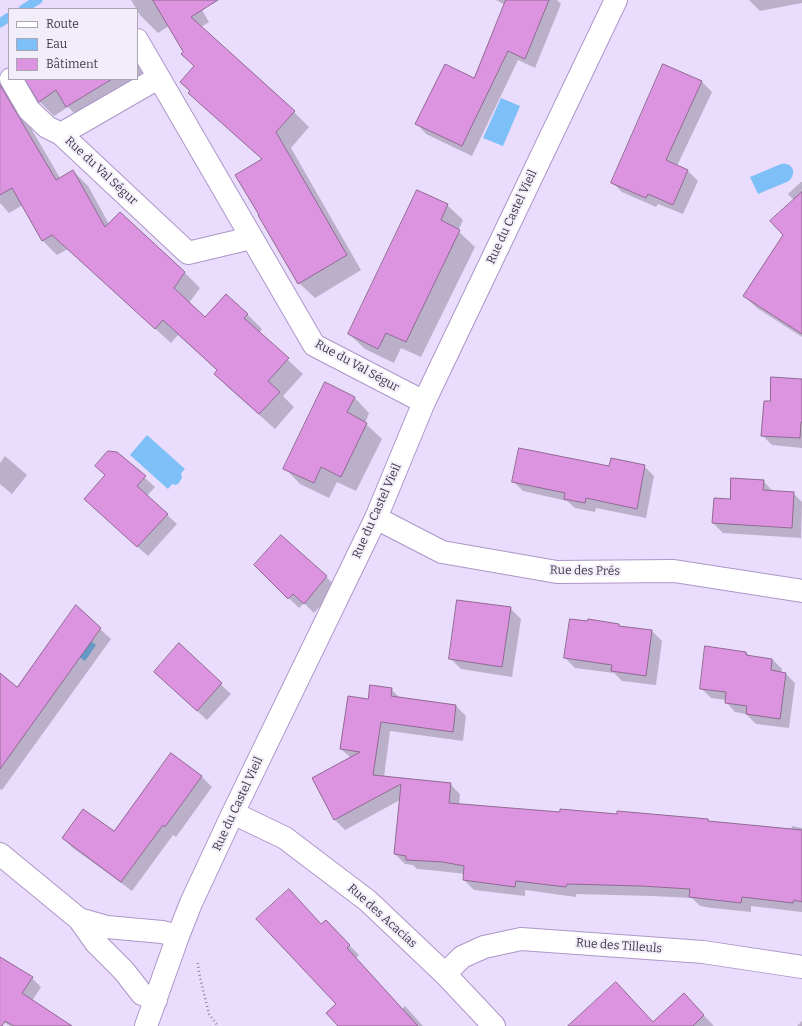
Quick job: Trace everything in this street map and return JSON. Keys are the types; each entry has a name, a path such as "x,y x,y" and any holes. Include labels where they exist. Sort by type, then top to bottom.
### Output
{"street":[{"name":"Rue du Castel Vieil","path":"146,1026 191,903 376,518 424,402 616,0"},
{"path":"138,42 158,78"},
{"name":"Rue du Val Ségur","path":"251,238 188,253 61,134 158,78 314,345 424,402"},
{"path":"11,80 29,110 47,127 61,134"},
{"name":"Rue des Prés","path":"376,518 442,552 557,572 674,571 802,592"},
{"name":"Rue des Acacias","path":"233,813 285,838 368,901 445,974 494,1026"},
{"path":"0,854 79,919 96,943 124,971 142,994 156,1000"},
{"path":"79,919 107,927 162,932 178,936"},
{"name":"Rue des Tilleuls","path":"445,974 462,957 484,947 521,939 703,952 802,968"}],"path":[{"path":"197,959 209,1014 218,1026"}],"water":[{"path":"501,98 520,106 503,146 483,138"},
{"path":"781,164 791,166 793,175 789,181 758,194 750,177"},
{"path":"147,435 185,469 181,473 182,478 178,484 172,484 168,489 130,455"},
{"path":"70,626 96,645 85,661 59,642"}],"building":[{"path":"153,0 218,0 191,17 295,111 276,132 347,255 298,284 235,175 262,159 188,93 190,91 180,82 194,66 181,54 183,52"},
{"path":"506,0 549,0 525,59 508,51 462,146 415,124 445,64 474,78"},
{"path":"663,64 702,81 666,160 688,170 673,205 648,194 646,198 611,183"},
{"path":"26,80 110,80 66,107 56,90 39,102"},
{"path":"0,85 56,180 73,170 105,227 120,212 185,272 174,288 205,317 226,294 248,314 244,318 289,358 268,381 280,392 259,414 214,374 217,370 163,320 155,329 52,235 42,241 12,188 0,195"},
{"path":"417,190 448,204 441,220 460,230 406,342 386,333 378,349 348,334"},
{"path":"802,192 802,334 743,296 783,235 770,221"},
{"path":"771,377 802,379 802,422 800,438 761,436 764,401 770,401"},
{"path":"325,382 355,397 347,412 367,423 341,477 321,467 314,483 283,469"},
{"path":"519,448 609,466 611,458 645,465 637,509 586,498 585,503 564,499 565,493 512,482"},
{"path":"108,451 117,452 146,476 137,486 168,514 137,547 84,499 105,475 95,466"},
{"path":"731,478 764,480 763,490 794,492 792,528 712,523 714,498 730,499"},
{"path":"281,535 327,576 304,604 293,594 288,599 254,565"},
{"path":"457,600 511,607 502,667 449,659"},
{"path":"76,605 101,628 0,769 0,673 17,687"},
{"path":"570,619 587,621 588,619 619,624 619,626 652,630 646,676 611,671 612,665 564,658"},
{"path":"179,643 222,683 197,711 154,672"},
{"path":"705,646 746,652 746,655 772,659 771,670 786,673 780,719 746,714 747,706 725,703 726,692 700,689"},
{"path":"370,685 392,688 391,696 456,705 453,732 381,722 373,775 451,783 449,803 560,812 560,809 617,814 617,811 708,819 708,821 802,830 802,902 794,900 793,903 742,897 741,903 689,897 690,889 641,886 567,884 566,887 516,881 515,887 463,880 464,866 443,862 406,860 406,856 394,854 401,784 334,820 312,778 360,752 340,749 348,696 368,699"},
{"path":"171,753 202,776 165,827 163,825 121,882 62,838 83,809 114,831"},
{"path":"289,889 321,924 326,920 350,945 347,948 418,1026 338,1026 326,1013 336,1004 256,919"},
{"path":"0,957 33,977 22,993 72,1026 14,1026 5,1021 2,1026 0,1026"},
{"path":"616,982 653,1022 684,993 704,1015 693,1026 568,1026"}],"waterway":[{"path":"25,8 38,0"},
{"path":"0,23 8,18"}]}
